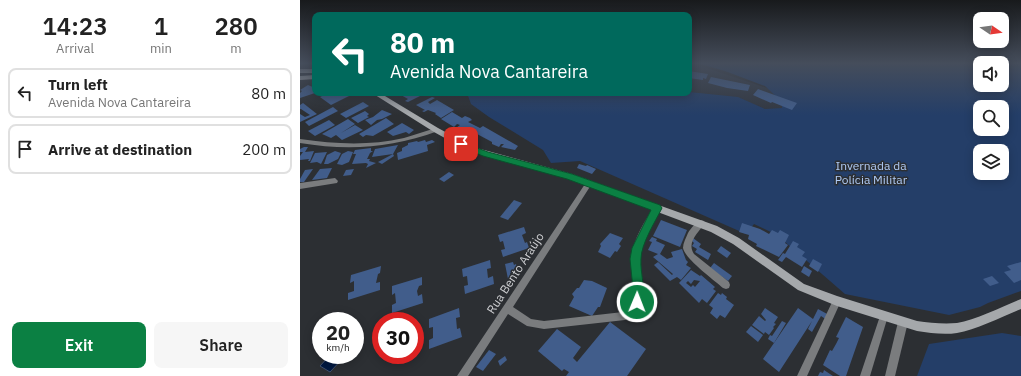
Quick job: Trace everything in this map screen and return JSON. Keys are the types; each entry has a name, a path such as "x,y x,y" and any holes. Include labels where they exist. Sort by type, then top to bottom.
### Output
{"main road":[{"path":"380,96 466,147 589,183 701,223 736,241 801,287 884,316 929,328 956,328 988,318 1021,304"}],"street":[{"path":"300,141 320,145 368,144 409,139 436,130"},
{"path":"300,186 335,181"},
{"name":"Rua Bento Araújo","path":"462,376 589,183"},
{"path":"507,308 530,323 544,324 625,316 633,311 637,302 638,289 635,269 637,248 657,208"},
{"path":"701,223 693,232 687,245 687,250 691,256 726,285"},
{"path":"802,376 838,301"},
{"path":"865,376 884,316"},
{"path":"890,376 903,322"}],"shaded area":[{"path":"692,81 745,81 806,101 785,137 692,94"},
{"path":"322,364 338,364 330,372 320,366"}],"green space":[{"name":"Invernada da Polícia Militar","path":"750,81 973,81 973,92 1009,92 1009,81 1021,81 1021,291 980,307 949,315 845,294 777,235 754,224 746,234 580,161 551,163 543,150 489,117 471,104 468,96 692,96 692,92 738,97 765,109 782,108 782,102 765,86"},
{"path":"1002,333 1021,336 1021,376 917,376 929,344"}],"building":[{"path":"709,81 728,81 750,85 748,91 708,83"},
{"path":"308,85 312,87 312,94 300,98 300,93 302,91 300,90"},
{"path":"758,89 797,103 792,110 772,102 771,103 753,95"},
{"path":"322,96 349,96 331,105 320,97"},
{"path":"403,96 420,96 408,102 405,101 408,99"},
{"path":"432,97 435,98 428,102 430,104 437,100 454,110 441,118 435,114 436,113 428,110 424,112 422,111 425,110 416,105"},
{"path":"363,102 369,106 346,118 340,114"},
{"path":"303,103 317,114 300,122 300,114 305,117 310,115 300,109 300,105"},
{"path":"333,107 338,111 309,126 305,122"},
{"path":"382,110 392,114 377,120 371,125 365,120 373,117"},
{"path":"365,111 369,114 367,116 369,117 358,123 351,118"},
{"path":"452,112 462,118 465,116 470,118 472,120 468,122 480,128 483,126 518,146 515,150 501,147 504,144 501,144 499,147 477,134 473,137 470,135 467,137 453,130 460,125 457,124 454,127 441,119"},
{"path":"386,118 394,124 373,136 366,135 363,137 359,134"},
{"path":"348,119 355,124 341,133 355,125 363,130 342,140 336,135 331,138 322,134"},
{"path":"329,120 335,125 315,136 308,131"},
{"path":"402,123 414,130 409,134 406,132 393,136 387,132"},
{"path":"425,140 426,142 432,140 435,142 427,145 428,151 398,160 397,153 402,151 402,148 408,145 408,143"},
{"path":"398,145 393,154 372,157 375,149"},
{"path":"308,147 305,152 314,151 310,161 308,161 309,159 300,160 300,156 303,152 300,152 300,149"},
{"path":"371,148 371,151 373,151 367,159 370,159 369,161 376,163 366,168 368,164 366,163 352,164 356,154 353,154 355,150"},
{"path":"335,151 341,153 338,159 328,164 324,164 327,155"},
{"path":"348,151 353,152 349,162 342,165 337,164 342,154"},
{"path":"327,152 321,164 317,162 310,163 315,153"},
{"path":"393,154 394,156 382,164 378,162"},
{"path":"579,164 587,165 596,169 592,174 577,168"},
{"path":"332,168 327,178 312,180 320,169"},
{"path":"313,169 304,182 300,182 305,170"},
{"path":"354,169 351,175 343,176 346,170"},
{"path":"449,172 454,175 444,182 439,179"},
{"path":"514,200 522,203 508,220 500,217"},
{"path":"661,220 687,230 680,247 653,236"},
{"path":"742,223 760,229 769,234 772,230 778,233 780,230 789,235 785,243 788,245 779,257 756,246 757,244 748,239 749,235 739,232"},
{"path":"524,227 526,233 522,235 529,248 503,257 501,250 505,249 503,241 500,242 498,235"},
{"path":"610,233 623,238 619,244 621,246 610,258 598,252 601,246 600,244"},
{"path":"652,237 657,239 656,241 665,245 660,254 667,259 673,257 671,252 682,249 688,262 686,265 691,268 681,280 677,277 670,281 654,265 658,262 672,275 673,274 653,257 658,254 648,250 652,242 649,241"},
{"path":"693,238 701,244 699,247 711,254 708,260 695,252 697,249 692,246 694,243 692,241"},
{"path":"793,241 799,244 797,247 805,252 802,256 807,259 802,267 786,257 782,262 778,260 783,253 785,254"},
{"path":"721,246 731,253 727,258 717,251"},
{"path":"813,259 822,264 818,272 809,266"},
{"path":"490,260 491,268 487,269 488,278 493,276 494,284 465,294 464,286 468,285 467,276 463,277 462,269"},
{"path":"513,262 517,267 514,268 515,271 510,273 511,278 508,279 505,264"},
{"path":"1021,262 1021,280 1014,283 1004,272 1011,270 1007,266"},
{"path":"714,263 732,276 728,281 710,268"},
{"path":"381,266 376,283 380,282 380,290 348,300 348,293 354,291 354,281 350,283 351,275"},
{"path":"804,266 812,271 809,277 801,272"},
{"path":"691,270 700,276 701,275 715,287 713,289 716,291 707,303 702,299 699,303 679,283","holes":["694,280 700,281 695,287 693,285 691,287 686,283 688,281 691,284"]},
{"path":"992,276 999,283 990,286 983,279"},
{"path":"422,277 422,285 419,286 417,291 418,296 422,294 423,303 392,312 392,305 396,303 395,293 392,295 392,286"},
{"path":"584,280 592,281 607,288 600,307 598,307 592,316 569,306 574,297 572,294 577,288 579,288"},
{"path":"718,293 721,295 722,293 727,297 726,299 734,305 725,318 720,315 717,319 710,313 713,308 709,305"},
{"path":"459,308 460,317 456,318 457,329 460,328 462,337 429,349 429,340 433,338 433,327 429,328 429,319"},
{"path":"765,308 778,317 774,323 776,324 773,327 774,328 769,335 765,332 764,334 752,325 759,316 765,321 766,320 761,314"},
{"path":"798,308 813,319 818,309 829,315 827,320 821,316 812,332 808,329 812,321 779,372 763,359"},
{"path":"846,317 863,327 846,376 840,376 823,365 830,350 832,351 839,338 836,337"},
{"path":"782,321 786,323 774,343 768,339 770,335 772,336"},
{"path":"610,322 646,349 627,376 566,376 569,372 564,369 562,371 538,351 557,329 581,347 573,358 577,362"},
{"path":"751,326 763,335 758,342 746,332"},
{"path":"489,350 496,354 483,371 476,367"},
{"path":"505,356 507,360 500,366 498,361"},
{"path":"824,370 833,376 818,376 820,372 823,373"}],"route":[{"path":"461,144 486,154 569,176 657,208 637,248 635,269 638,289 637,302"}]}
